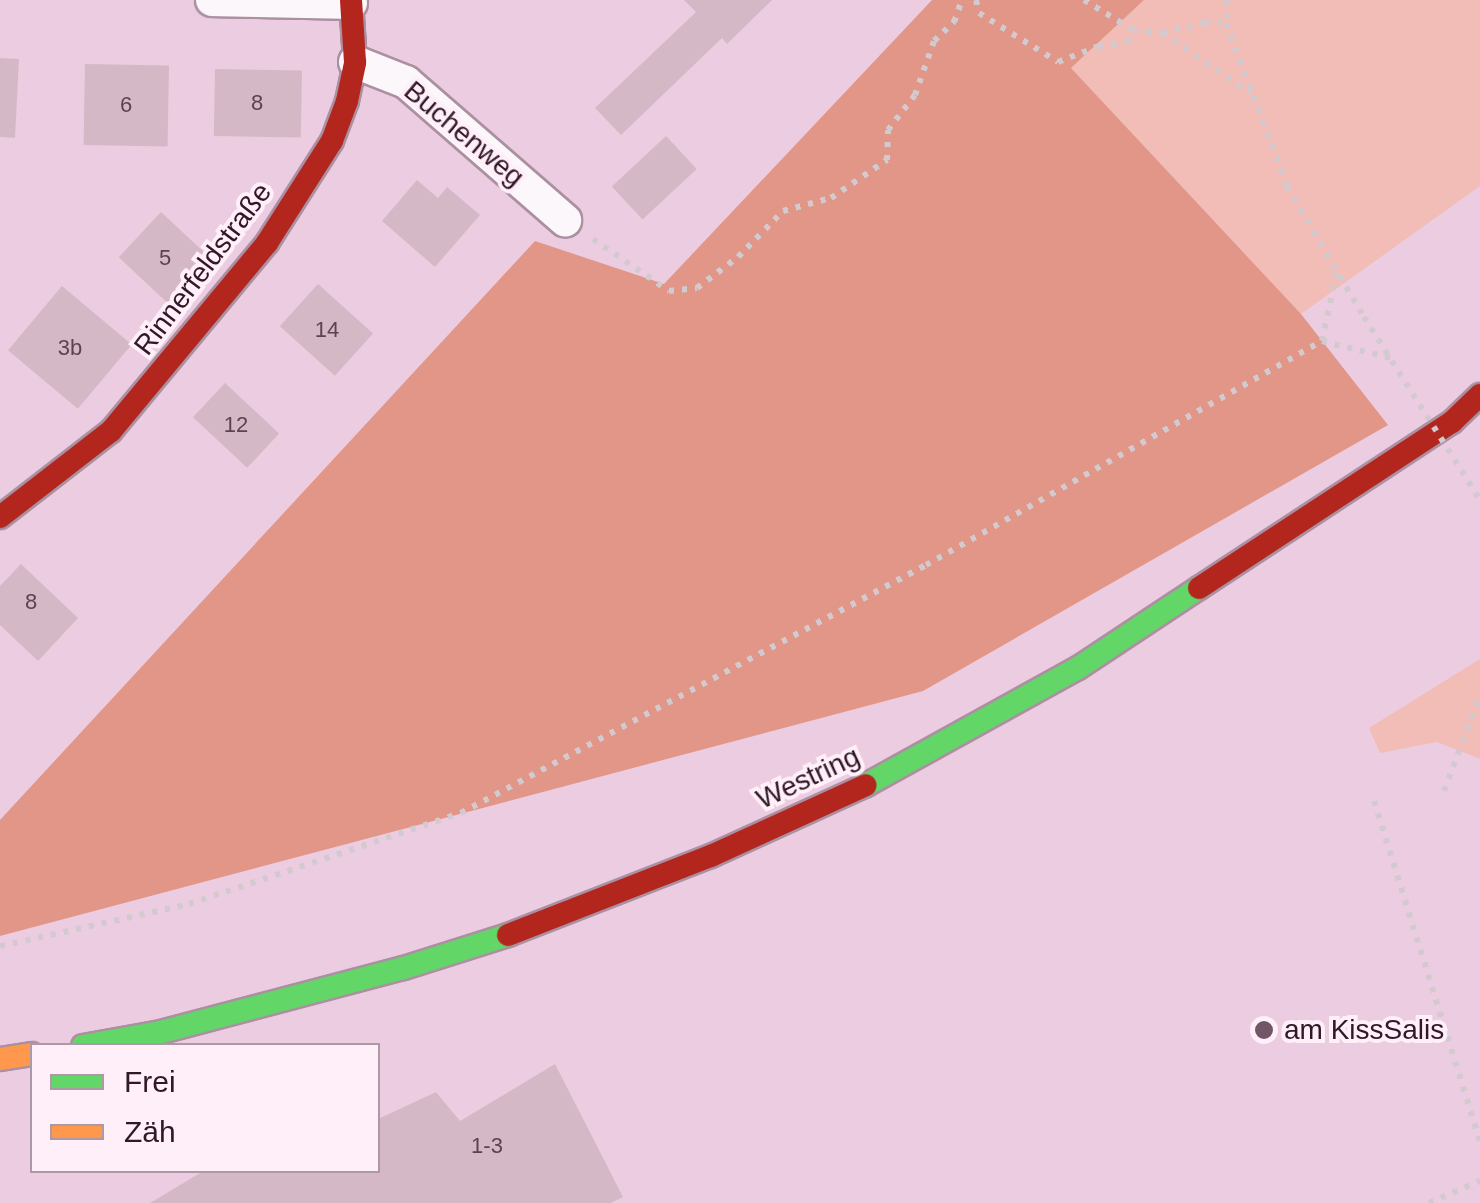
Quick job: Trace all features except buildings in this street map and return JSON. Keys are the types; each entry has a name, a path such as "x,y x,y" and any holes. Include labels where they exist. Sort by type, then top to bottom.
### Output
{"main road":[{"name":"Rinnerfeldstraße","path":"0,517 110,431 214,312 267,243 332,141 347,101 355,62 351,2"},
{"name":"Westring","path":"100,1043 161,1032 404,968 551,921 711,856 900,769 1078,668 1452,422 1480,395"},
{"path":"0,1059 30,1054"}],"street":[{"path":"212,0 351,2"},
{"name":"Buchenweg","path":"355,62 406,82 565,220"}],"path":[{"path":"565,220 668,292 697,288 738,257 784,211 830,198 887,160 888,130 915,94 934,41 954,22 962,0"},
{"path":"976,0 979,13 1058,62 1099,46 1128,42 1133,30"},
{"path":"1084,0 1133,30 1162,32 1204,23 1226,24"},
{"path":"1226,0 1226,24 1287,186 1480,500"},
{"path":"1162,32 1250,93"},
{"path":"1322,341 1338,271"},
{"path":"0,946 189,904 461,814 926,565 1322,341 1390,358"},
{"path":"1444,791 1480,695"},
{"path":"1374,801 1480,1142"},
{"path":"1466,1100 1480,1095"},
{"path":"1429,1203 1480,1181"}],"shaded area":[{"path":"932,0 1144,0 1071,68 1301,314 1388,425 923,691 0,936 0,820 535,241 664,284"},
{"path":"1144,0 1480,0 1480,186 1301,314 1071,68"},
{"path":"1480,659 1480,759 1437,742 1380,753 1369,728"}],"traffic: fast":[{"path":"866,785 1078,668 1199,588"},
{"path":"100,1043 161,1032 404,968 508,935"}],"traffic: slow":[{"path":"0,1059 30,1054"}],"traffic: jam":[{"path":"0,517 111,431 267,243 332,141 347,101 355,62 351,0"},
{"path":"1199,588 1452,422 1480,395"},
{"path":"508,935 711,856 866,785"}],"place":[{"name":"am KissSalis","path":"1264,1030"}]}
